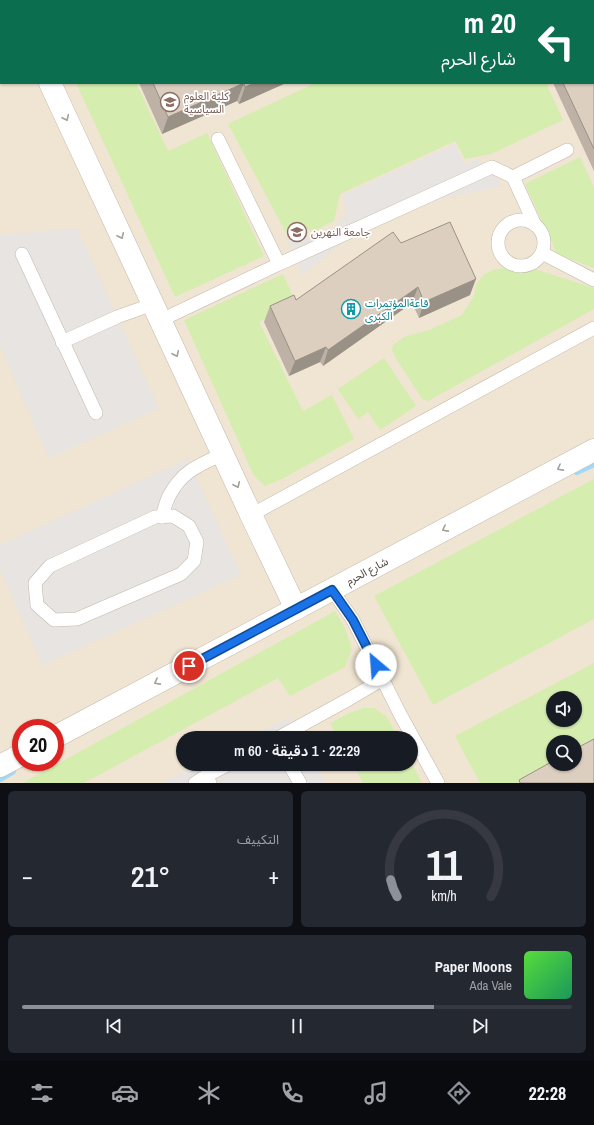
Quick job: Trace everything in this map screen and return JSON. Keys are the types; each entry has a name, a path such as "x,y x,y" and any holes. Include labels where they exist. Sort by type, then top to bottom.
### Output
{"street":[{"path":"50,84 222,454 296,609"},
{"name":"شارع الحرم","path":"64,732 594,450"},
{"path":"0,766 12,760"}],"lane":[{"path":"218,139 279,264"},
{"path":"512,177 567,150"},
{"path":"62,342 117,317 157,312 279,264 492,168 512,177 535,225"},
{"path":"519,220 527,221 535,225 543,234 544,241 542,253 538,260 531,264 515,266 502,257 498,249 498,241 500,233 505,226 511,222 519,220"},
{"path":"542,253 594,280"},
{"path":"22,254 96,413"},
{"path":"251,516 594,328"},
{"path":"162,517 169,496 182,476 222,454"},
{"path":"173,516 189,526 197,542 194,561 181,574 77,619 54,620 37,605 35,583 50,566 155,517 162,517 173,516"},
{"path":"332,590 353,620 400,714 438,783"},
{"path":"291,731 383,679"},
{"path":"203,781 219,771"},
{"path":"293,771 300,783"}],"shaded area":[{"name":"جامعة النهرين","path":"0,84 594,84 594,783 0,783"},
{"path":"455,144 464,164 476,159 492,167 501,187 447,197 394,215 345,241 302,275 287,239 308,237 333,229 345,215 344,194"},
{"path":"77,228 159,409 49,458 0,346 0,235"},
{"path":"188,459 241,575 43,665 0,570 0,545"},
{"path":"289,717 297,731 262,731"},
{"path":"186,771 320,771 326,783 163,783"}],"green space":[{"path":"76,84 136,84 168,151 207,133 264,256 175,297"},
{"path":"313,84 546,84 563,120 491,154 465,159 455,141 340,194 334,221 316,230 285,231 228,124"},
{"path":"580,157 594,187 594,268 557,254 525,184"},
{"path":"504,268 516,271 531,268 594,288 594,309 428,401 422,399 394,355 392,350 393,345 404,337 429,330 462,315 474,296 476,285 483,275 493,270"},
{"path":"283,274 297,305 259,322 303,411 332,395 354,439 284,478 265,486 253,474 184,320"},
{"path":"384,358 416,406 380,430 368,412 358,419 338,389"},
{"path":"594,479 594,619 433,705 374,596"},
{"path":"335,611 345,628 352,649 345,667 290,696 278,678 180,731 176,731 176,733 84,783 23,783 45,771 64,771 64,760"},
{"path":"594,663 594,754 582,760 582,735 546,735 546,771 547,771 538,783 480,783 455,736"},
{"path":"364,708 374,708 387,717 394,731 334,731 330,723 347,714"},
{"path":"357,771 416,771 422,783 363,783"}],"building":[{"path":"153,84 242,84 168,117"},
{"path":"244,84 252,84 245,87"},
{"path":"563,84 594,84 594,149"},
{"path":"450,222 476,279 424,302 418,287 328,350 326,347 295,361 270,306 294,295 296,300 393,232 401,243"},
{"path":"594,739 594,783 520,783 519,780 546,765 546,771 582,771 582,745"}],"waterway":[{"path":"577,471 594,463"},
{"path":"0,778 12,771"}],"place":[{"name":"كلية العلوم السياسية","path":"170,102"},
{"name":"جامعة النهرين","path":"297,232"},
{"name":"قاعةالمؤتمرات الكبرى","path":"351,309"}],"route":[{"path":"189,666 332,590 353,620 376,665"}]}
